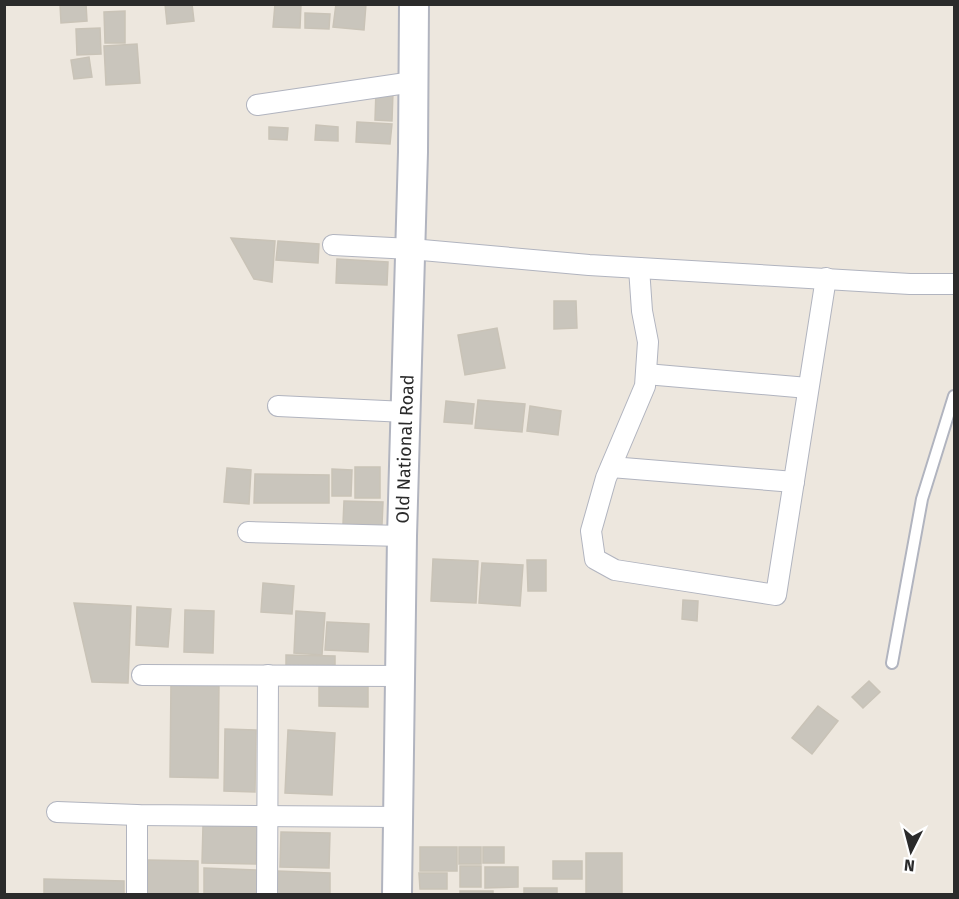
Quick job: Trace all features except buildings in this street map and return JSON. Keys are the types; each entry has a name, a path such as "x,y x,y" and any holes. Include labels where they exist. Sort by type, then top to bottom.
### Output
{"main road":[{"name":"Old National Road","path":"397,894 402,536 411,249 414,4"}],"street":[{"path":"257,105 412,82"},
{"path":"333,245 411,249 639,268 910,284 954,284"},
{"path":"639,268 642,311 648,342 645,386 606,478 591,531 595,559 615,570 776,595 826,278"},
{"path":"646,374 808,388"},
{"path":"278,406 406,412"},
{"path":"611,467 794,482"},
{"path":"248,532 402,536"},
{"path":"142,675 401,676"},
{"path":"267,894 268,675"},
{"path":"57,812 137,816 398,817"},
{"path":"137,816 137,894"}],"lane":[{"path":"892,663 922,499 954,396"}]}
